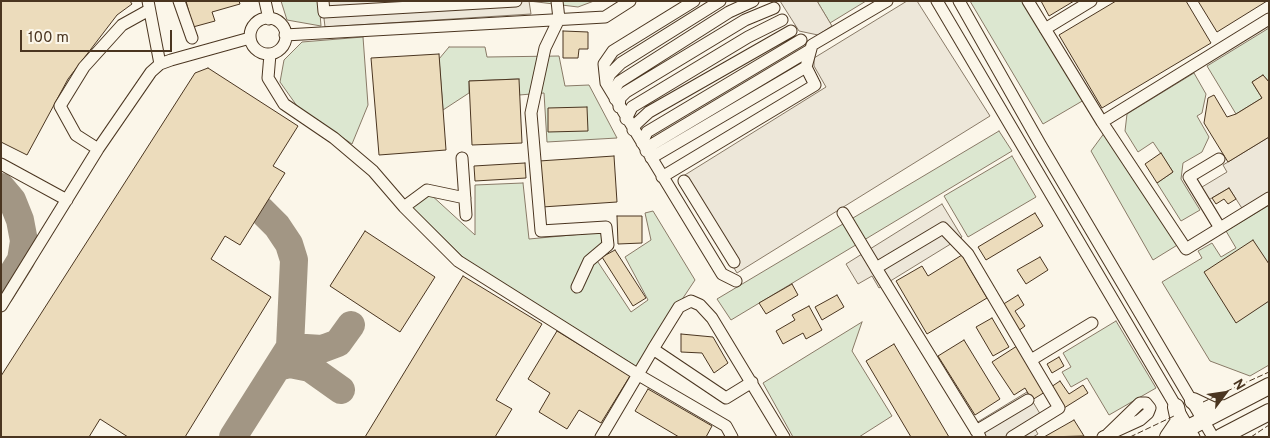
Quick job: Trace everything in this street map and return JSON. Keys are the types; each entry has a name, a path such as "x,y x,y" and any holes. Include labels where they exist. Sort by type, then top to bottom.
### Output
{"highway":[{"path":"1170,437 1192,432 1204,420 1269,386"},
{"path":"1193,401 1214,411 1229,407"},
{"path":"1170,437 1179,420 1176,406"},
{"path":"1221,437 1269,412"}],"street":[{"path":"179,1 192,38"},
{"path":"265,1 269,18 280,24 285,35 281,48 270,54 256,50 250,38 255,24 269,18"},
{"path":"323,1 324,12 516,1"},
{"path":"558,1 559,19 545,48 531,113 541,231 606,227 608,245 589,261 577,287"},
{"path":"285,35 605,17 630,1"},
{"path":"694,1 613,51 604,64 606,83 626,119 722,274 736,281"},
{"path":"606,83 610,74 621,63 720,1"},
{"path":"617,103 615,88 619,82 729,12 753,1"},
{"path":"646,150 808,45 887,1"},
{"path":"937,1 1192,432"},
{"path":"959,1 1040,144 1213,437"},
{"path":"1028,1 1102,122 1186,249 1269,198"},
{"path":"1045,29 1091,1"},
{"path":"98,149 76,135 60,106 84,67 122,26 148,5 160,64"},
{"path":"617,103 626,92 772,5 791,31 808,45"},
{"path":"1102,122 1269,19"},
{"path":"626,119 632,107 748,37 782,20"},
{"path":"634,130 636,124 649,112 791,31"},
{"path":"1,306 140,85 160,64 250,38"},
{"path":"662,176 815,85 806,67 808,45"},
{"path":"270,54 268,78 284,104 334,138 374,171 404,207 458,261 727,433"},
{"path":"646,150 806,67"},
{"path":"462,158 466,215"},
{"path":"1219,159 1189,177 1220,228"},
{"path":"1,164 67,200"},
{"path":"684,181 734,262"},
{"path":"404,207 426,190 465,198"},
{"path":"843,213 978,434 1028,400"},
{"path":"876,268 943,228 968,254 1059,408 1012,437"},
{"path":"601,437 679,307 691,301 700,304 712,318 784,437"},
{"path":"1031,360 1092,323"},
{"path":"653,349 726,398 752,382"}],"green space":[{"path":"281,1 319,1 321,26 287,20"},
{"path":"529,1 594,1 578,7"},
{"path":"817,1 866,1 830,23"},
{"path":"970,1 1025,1 1084,100 1043,124"},
{"path":"1269,28 1269,82 1263,75 1252,82 1262,98 1236,114 1207,66"},
{"path":"363,37 368,105 352,144 297,106 280,82 284,60 302,42"},
{"path":"449,47 485,47 487,57 559,56 565,86 589,85 617,138 547,142 544,93 519,95 518,79 469,81 469,93 443,110 439,59"},
{"path":"1194,73 1206,94 1202,113 1197,116 1209,137 1202,152 1183,163 1181,179 1200,210 1181,221 1157,183 1173,172 1153,142 1138,152 1125,131 1127,114"},
{"path":"999,131 1012,151 731,320 717,299"},
{"path":"1105,132 1179,244 1153,260 1091,151"},
{"path":"1012,156 1036,197 968,237 944,196"},
{"path":"523,183 529,239 604,232 605,242 592,253 631,312 648,300 625,257 651,240 645,213 653,211 695,280 637,367 465,259 412,207 429,193 475,235 475,185"},
{"path":"1269,205 1269,365 1250,376 1210,361 1162,282 1202,258 1198,251 1212,243 1221,257 1236,248 1226,231"},
{"path":"1116,321 1156,388 1109,415 1087,378 1071,387 1062,372 1071,367 1063,353"},
{"path":"862,322 852,351 892,416 859,437 793,437 763,383"}],"shaded area":[{"path":"322,1 529,1 531,14 325,27"},
{"path":"780,1 817,1 832,26 818,35 799,31"},
{"path":"907,1 917,1 990,116 737,273 680,178 826,87 814,66 814,58"},
{"path":"1269,137 1269,198 1245,213 1229,188 1205,202 1197,190 1227,172 1223,165"},
{"path":"942,204 962,237 879,288 872,276 858,284 846,264"},
{"path":"1027,392 1045,422 1035,429 1038,434 1033,437 985,437 976,423"}],"building":[{"path":"1,1 130,1 132,4 117,15 68,79 27,155 1,142"},
{"path":"186,1 239,1 240,4 212,12 215,21 193,27"},
{"path":"1041,1 1074,1 1049,16"},
{"path":"1116,1 1186,1 1211,43 1102,108 1059,35"},
{"path":"1198,1 1267,1 1217,32"},
{"path":"563,31 588,32 588,49 579,49 578,58 563,58"},
{"path":"439,54 446,150 379,155 371,58"},
{"path":"208,68 298,126 273,166 285,173 240,245 225,236 211,259 271,297 185,437 128,437 100,419 89,437 1,437 1,376 195,73"},
{"path":"1263,75 1269,82 1269,137 1228,162 1204,123 1208,98 1214,95 1227,117 1236,114 1262,98 1252,82"},
{"path":"519,79 522,143 472,145 469,81"},
{"path":"587,107 588,131 548,132 548,108"},
{"path":"1161,153 1173,172 1157,183 1145,164"},
{"path":"614,156 617,202 542,207 539,161"},
{"path":"525,163 526,178 475,181 474,166"},
{"path":"1229,188 1236,199 1228,204 1224,199 1216,204 1212,198"},
{"path":"1035,213 1043,226 986,260 978,247"},
{"path":"617,216 642,216 642,243 618,244"},
{"path":"365,231 435,277 400,332 330,286"},
{"path":"1253,240 1269,264 1269,301 1236,323 1204,272"},
{"path":"615,250 646,298 633,306 602,257"},
{"path":"962,255 987,298 927,334 896,281 922,266 928,276"},
{"path":"1040,257 1048,270 1026,284 1017,270"},
{"path":"463,276 542,324 496,400 512,409 495,437 365,437"},
{"path":"792,284 798,295 766,314 759,303"},
{"path":"837,295 844,307 822,320 815,307"},
{"path":"1018,295 1024,305 1015,311 1025,326 1018,331 1002,305"},
{"path":"809,306 822,330 806,339 803,333 783,344 776,331 795,320 792,315"},
{"path":"992,318 1009,347 993,356 976,327"},
{"path":"557,331 630,376 601,423 579,410 567,429 539,412 550,393 528,379"},
{"path":"681,334 713,337 728,363 714,373 702,353 681,352"},
{"path":"964,340 1000,399 975,415 938,356"},
{"path":"894,344 949,437 911,437 866,361"},
{"path":"1017,346 1045,392 1032,400 1025,388 1014,395 992,362"},
{"path":"1059,357 1064,366 1052,373 1047,364"},
{"path":"1060,381 1069,394 1083,385 1088,393 1064,408 1051,387"},
{"path":"648,389 712,426 706,437 679,437 635,411"},
{"path":"1074,420 1084,436 1044,437"}],"taxiway":[{"path":"1,187 12,200 20,220 24,241 21,260 1,292"},
{"path":"233,437 290,347 294,260 289,244 277,226 261,210"},
{"path":"290,347 322,349 338,343 351,325"},
{"path":"278,367 290,364 310,368 341,390"}],"fence":[{"path":"1203,402 1269,372"},
{"path":"1130,437 1174,416"},
{"path":"1251,437 1269,425"}]}
